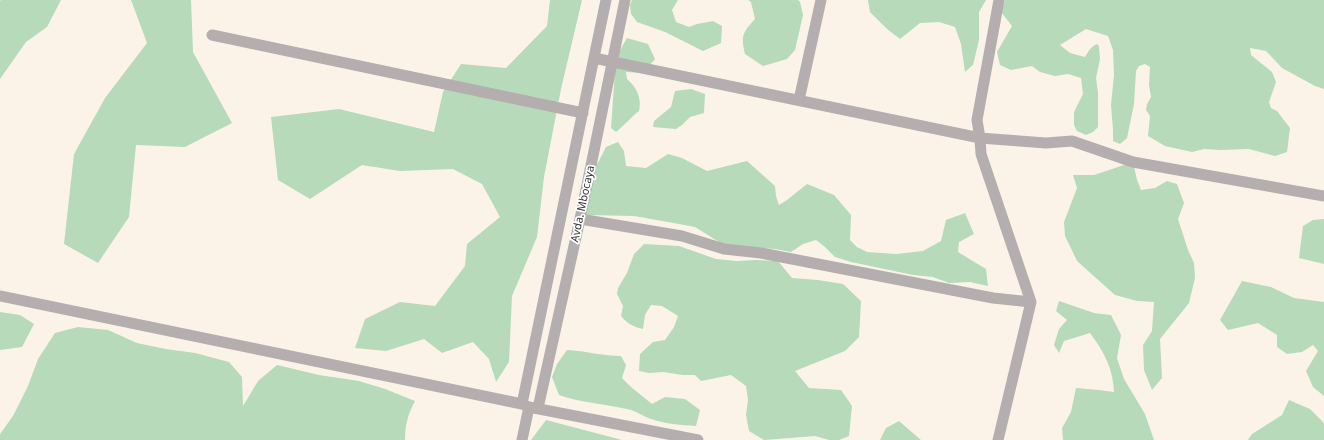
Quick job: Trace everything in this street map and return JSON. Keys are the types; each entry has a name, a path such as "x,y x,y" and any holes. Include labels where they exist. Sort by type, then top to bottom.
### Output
{"street":[{"path":"522,440 530,406 583,113 606,0"},
{"name":"Avda. Mbocaya","path":"530,406 580,219 625,0"},
{"path":"799,100 821,0"},
{"path":"998,440 1031,302 981,154 977,120 1000,0"},
{"path":"212,36 583,113"},
{"path":"594,58 980,138 1046,143 1072,141 1133,162 1324,196"},
{"path":"580,219 682,236 724,249 761,253 993,298 1031,302"},
{"path":"0,296 698,440"}],"green space":[{"path":"61,0 47,27 26,42 0,79 0,1"},
{"path":"131,0 191,0 193,52 232,123 185,147 136,145 129,217 98,263 64,244 74,154 105,98 147,43"},
{"path":"550,0 582,0 561,89 544,177 537,237 512,296 509,362 496,382 489,359 473,342 442,353 424,339 386,351 355,348 365,319 400,302 435,306 465,266 467,244 500,217 482,184 453,169 400,171 362,165 310,199 278,180 271,117 339,109 434,132 443,92 461,64 506,68 547,26"},
{"path":"632,0 678,0 672,10 676,22 689,27 713,21 722,26 721,43 703,51 665,32 637,22 631,14 630,5"},
{"path":"748,0 798,0 800,2 803,15 795,50 787,59 763,66 745,54 743,39 745,31 755,19 751,2"},
{"path":"868,0 986,0 979,12 979,40 973,65 965,72 961,44 955,27 939,22 920,23 900,39 887,29 870,12"},
{"path":"1005,0 1324,0 1324,89 1315,86 1282,68 1266,51 1250,48 1251,55 1272,72 1276,82 1269,102 1271,108 1277,111 1290,128 1287,152 1275,156 1249,149 1204,149 1192,152 1165,146 1148,136 1150,116 1146,110 1147,104 1151,97 1149,85 1150,67 1145,64 1139,66 1136,71 1134,104 1127,138 1120,144 1113,141 1111,105 1114,75 1113,50 1108,36 1086,29 1060,45 1070,53 1085,57 1093,46 1097,44 1099,46 1100,59 1096,78 1098,93 1098,127 1093,132 1086,135 1077,131 1074,125 1074,112 1083,94 1081,78 1068,74 1055,76 1040,72 1032,66 1011,70 1000,65 997,52 1012,26 1001,12"},
{"path":"627,38 648,44 655,59 643,73 626,72 627,79 634,86 638,94 640,107 639,111 616,132 611,128 616,57"},
{"path":"691,89 705,94 704,113 690,117 676,129 653,127 654,121 671,107 675,91"},
{"path":"618,142 624,151 626,166 646,168 668,154 682,158 707,171 747,161 775,186 779,205 807,184 834,195 851,215 850,240 857,247 867,252 896,254 923,251 941,241 946,220 965,213 974,234 959,242 958,252 986,269 988,286 970,282 949,283 933,277 913,275 851,262 835,257 816,240 803,244 791,252 750,247 730,249 695,227 634,216 587,215 583,205 588,182 606,147"},
{"path":"1133,162 1141,190 1155,188 1167,181 1177,184 1184,203 1178,219 1194,263 1195,278 1189,303 1160,339 1162,378 1152,390 1144,370 1143,345 1152,331 1154,302 1137,301 1115,295 1077,261 1065,236 1064,222 1077,188 1073,175 1094,175"},
{"path":"1324,219 1324,264 1299,258 1303,226 1313,220"},
{"path":"644,244 679,246 716,259 737,261 778,261 792,278 843,284 861,301 859,337 845,351 795,371 809,388 841,390 852,406 849,436 839,440 829,440 815,436 764,440 749,431 746,415 748,400 746,386 731,375 701,381 695,375 663,372 649,373 639,371 640,354 653,342 665,340 674,327 678,316 662,306 651,305 645,315 643,329 631,325 621,316 623,306 617,294 618,288 627,273 634,254"},
{"path":"1242,281 1271,287 1294,298 1324,302 1324,396 1313,387 1306,371 1318,351 1313,345 1302,352 1287,354 1277,347 1277,335 1258,323 1228,330 1220,320"},
{"path":"1059,301 1094,313 1111,315 1121,335 1117,358 1124,379 1145,414 1154,440 1063,440 1062,428 1071,412 1076,388 1114,392 1110,368 1100,347 1090,333 1064,341 1059,353 1054,345 1059,329 1067,320 1056,311"},
{"path":"0,312 20,315 34,324 22,347 0,350"},
{"path":"78,327 108,330 137,343 195,353 229,362 242,377 243,406 258,381 277,365 319,375 359,381 385,389 415,401 407,420 405,440 0,440 0,434 13,416 28,386 38,359 55,333"},
{"path":"567,350 621,356 626,365 622,378 631,387 652,404 665,397 685,399 700,410 696,426 662,422 648,418 631,410 577,400 559,395 552,377 557,364"},
{"path":"1289,400 1310,409 1322,421 1324,424 1324,440 1248,440 1252,434 1282,415"},
{"path":"546,420 622,440 531,440"},
{"path":"899,421 921,440 880,440 886,428"}]}
